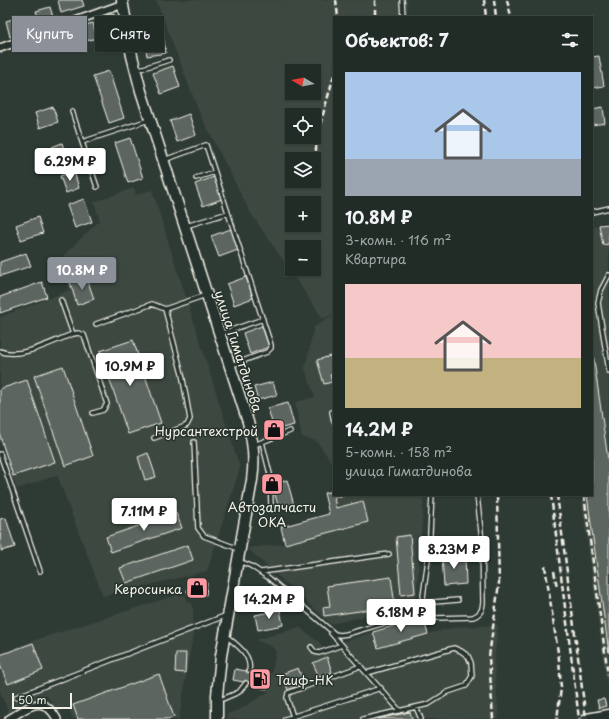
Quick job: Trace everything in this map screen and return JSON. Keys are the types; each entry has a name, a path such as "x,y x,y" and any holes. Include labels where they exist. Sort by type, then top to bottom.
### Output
{"main road":[{"name":"улица Гиматдинова","path":"123,2 136,70 150,119 248,422 257,443 238,561 224,635 217,702 217,719"},
{"path":"587,719 609,715"}],"street":[{"path":"0,48 123,2"},
{"path":"9,719 33,705 43,704 52,709 57,719"}],"lane":[{"path":"402,0 403,16"},
{"path":"136,70 169,60"},
{"path":"72,111 97,187"},
{"path":"82,142 150,119"},
{"path":"163,160 206,145 263,319 271,345 270,350 230,366"},
{"path":"196,178 215,172"},
{"path":"593,212 609,208"},
{"path":"185,227 228,213"},
{"path":"609,275 601,290 598,304 609,371"},
{"path":"96,324 152,304 165,309 207,294"},
{"path":"62,300 73,334"},
{"path":"154,438 187,425 190,419 182,374 165,309"},
{"path":"219,334 263,319"},
{"path":"0,351 8,353 23,353 78,332 84,335 107,404 103,410 93,413"},
{"path":"332,412 333,417"},
{"path":"271,506 270,474 257,443 290,431"},
{"path":"194,442 198,528 204,536 240,549"},
{"path":"0,454 40,571"},
{"path":"421,612 428,552 432,496"},
{"path":"329,631 340,635 347,634 421,612 431,617 440,618 478,616 482,611 483,603 482,541 478,496"},
{"path":"261,572 389,554"},
{"path":"238,561 261,572 329,631 400,711"},
{"path":"422,603 458,600"},
{"path":"16,697 228,614"},
{"path":"224,635 246,654 250,667 249,671"},
{"path":"311,647 314,652 319,653 342,646"},
{"path":"363,719 432,702 448,692 466,686 472,676 471,663 468,656 454,648 367,673"},
{"path":"293,717 287,698 288,693 361,666"},
{"path":"217,702 239,692 246,682"},
{"path":"285,719 381,688"},
{"path":"416,707 421,719"}],"shaded area":[{"path":"156,0 407,0 408,16 333,16 333,314 323,319 294,276 321,276 321,240 285,240 285,263 250,212 199,112 164,21 164,16 162,16"},
{"path":"134,188 136,195 152,190 240,468 207,571 103,596 57,475 17,489 0,442 0,317 70,290 59,260 100,220 94,202"},
{"path":"609,224 609,686 607,687 581,496 593,496 593,227"},
{"path":"333,315 333,465 317,441 302,437 295,402 315,397 305,369 314,327"},
{"path":"333,491 333,496 424,496 416,604 331,624 247,548 285,544 281,527 329,514 324,493"},
{"path":"177,595 186,596 186,602 191,602 193,609 193,634 179,719 73,719 68,707 59,712 46,695 9,713 0,692 0,654 32,641"},
{"path":"423,617 428,634 457,627 498,625 494,663 499,719 227,719 227,714 239,710 268,692 276,652 272,647 256,640 299,627 320,643 323,649"}],"building":[{"path":"58,0 82,0 84,6 61,13"},
{"path":"50,7 53,16 38,16 36,11"},
{"path":"12,19 12,36 10,37 6,21"},
{"path":"93,23 95,39 87,41 87,25"},
{"path":"164,40 166,53 147,56 146,52 164,52"},
{"path":"599,56 604,86 593,88 593,57"},
{"path":"173,66 180,87 161,94 153,73"},
{"path":"109,71 124,118 109,123 93,76"},
{"path":"53,107 58,122 40,128 35,113"},
{"path":"603,107 605,123 593,125 593,109"},
{"path":"189,114 196,135 177,142 170,121"},
{"path":"130,138 143,178 128,183 115,143"},
{"path":"62,143 66,156 56,159 52,147"},
{"path":"74,171 79,188 66,193 60,176"},
{"path":"214,177 222,199 203,206 195,184"},
{"path":"84,199 92,222 75,228 67,205"},
{"path":"38,217 43,233 21,240 16,225"},
{"path":"609,224 609,244 603,245 599,225"},
{"path":"231,229 238,250 219,257 211,236"},
{"path":"26,253 31,266 0,276 0,262"},
{"path":"86,276 94,299 77,305 70,282"},
{"path":"246,277 253,298 234,305 227,284"},
{"path":"42,282 47,297 0,313 0,297"},
{"path":"262,326 269,347 250,354 243,333"},
{"path":"133,340 161,423 128,434 100,351"},
{"path":"593,353 609,467 609,653 587,496 593,496"},
{"path":"333,355 333,374 330,375 332,382 324,384 317,360"},
{"path":"63,366 93,456 65,466 34,376"},
{"path":"27,380 55,462 13,476 0,436 0,389"},
{"path":"273,382 277,395 258,400 254,387"},
{"path":"288,403 294,425 274,430 268,408"},
{"path":"148,453 156,477 145,480 138,457"},
{"path":"287,480 294,505 279,509 272,484"},
{"path":"333,491 333,496 343,496 334,498 336,508 363,501 368,522 285,544 281,527 329,514 324,493"},
{"path":"176,513 182,528 111,552 106,537"},
{"path":"6,518 15,547 1,551 0,519"},
{"path":"410,535 415,593 401,595 396,537"},
{"path":"188,545 193,560 126,583 120,568"},
{"path":"465,555 466,584 444,586 442,556"},
{"path":"391,577 395,606 324,616 323,607 330,606 327,586"},
{"name":"Керосинка","path":"189,581 207,583 206,595 187,592"},
{"path":"280,610 283,625 258,630 255,615"},
{"path":"423,617 428,634 378,648 373,632"},
{"path":"33,643 43,670 8,684 0,665 0,655"},
{"path":"176,653 186,653 185,673 175,672"},
{"path":"327,657 332,672 319,677 313,663"},
{"path":"298,668 304,683 288,690 282,674"},
{"path":"235,669 268,675 266,686 233,680"},
{"path":"258,672 270,674 267,689 256,687"},
{"path":"159,674 174,717 168,719 78,719 73,705"},
{"path":"604,699 606,706 599,708 597,700"},
{"path":"410,712 412,719 377,719"}],"railway":[{"path":"336,0 338,16"},
{"path":"375,0 375,16"},
{"path":"484,0 486,16"},
{"path":"494,0 496,16"},
{"path":"507,0 511,16"},
{"path":"316,152 320,125 333,79"},
{"path":"493,719 489,657 499,583 497,496"},
{"path":"551,496 579,719"},
{"path":"557,496 586,719"},
{"path":"584,496 608,675"},
{"path":"545,566 559,659 561,688 557,719"},
{"path":"554,571 557,587"}],"place":[{"name":"Нурсантехстрой","path":"274,430"},
{"name":"Автозапчасти ОКА","path":"272,484"},
{"name":"Керосинка","path":"197,588"},
{"name":"Таиф-НК","path":"260,679"}]}
